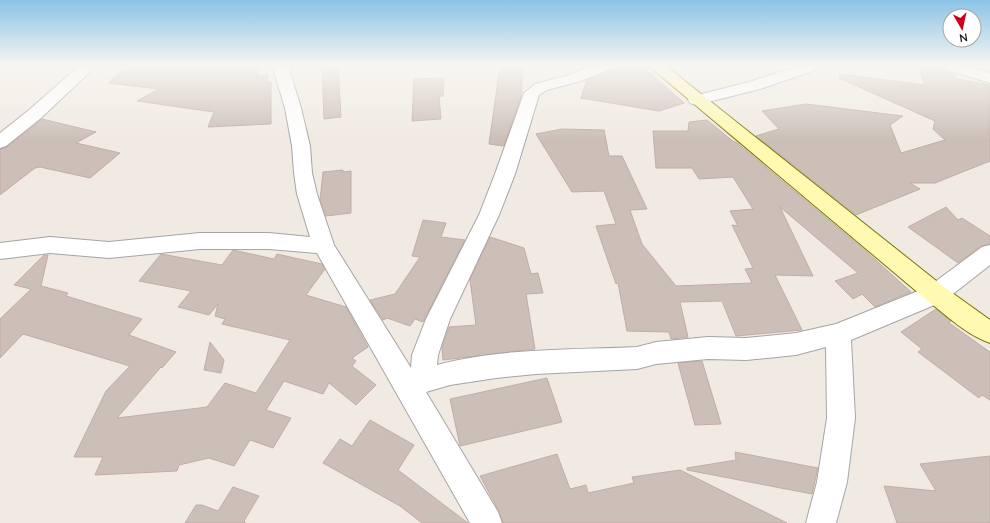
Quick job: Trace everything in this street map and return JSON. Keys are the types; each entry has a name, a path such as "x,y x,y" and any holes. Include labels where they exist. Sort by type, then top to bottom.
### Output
{"street":[{"path":"0,142 62,90"},
{"path":"287,90 301,146 303,173 307,194 324,246 416,385 487,523"},
{"path":"416,385 438,319 489,215 505,174 532,93 536,90"},
{"path":"685,90 936,294 963,315 990,333"},
{"path":"696,100 736,90"},
{"path":"0,251 50,245 109,250 200,241 269,242 324,246"},
{"path":"416,385 454,372 509,364 637,358 656,353 708,348 746,349 796,344 838,334 936,294 990,253"},
{"path":"821,523 832,482 841,418 838,334"}],"building":[{"path":"156,90 271,90 271,124 208,127 214,112 137,101"},
{"path":"323,90 339,90 341,117 324,119"},
{"path":"413,90 443,90 443,96 439,96 441,119 412,121"},
{"path":"497,90 521,90 521,97 504,146 489,144"},
{"path":"584,90 670,90 684,103 659,111 581,98"},
{"path":"867,90 990,90 990,161 935,183 910,183 920,189 856,215 756,136 779,129 762,111 806,104 903,116 890,125 901,153 945,140 933,129 935,121"},
{"path":"42,119 96,132 76,143 120,153 90,178 40,167 35,168 0,195 0,149 7,147"},
{"path":"707,120 734,142 736,142 867,252 911,292 875,307 862,294 853,299 835,281 858,273 780,207 813,276 775,275 802,330 736,336 722,301 680,302 688,337 671,339 669,332 627,331 618,283 616,284 596,226 616,224 604,191 572,192 536,134 562,129 604,130 609,156 622,156 647,209 630,210 642,244 676,286 752,283 745,269 753,268 732,225 738,226 730,211 753,209 733,177 699,179 692,168 656,168 653,131 688,131 689,122"},
{"path":"343,170 343,172 351,171 351,213 326,216 320,200 323,172"},
{"path":"946,207 958,220 962,218 990,236 990,244 981,246 958,263 908,227"},
{"path":"423,220 446,223 441,237 465,240 423,322 415,319 410,326 387,318 383,320 370,300 395,294 420,257 412,256"},
{"path":"490,237 524,248 531,274 538,273 543,293 526,294 535,349 443,360 442,347 449,327 476,325 470,280"},
{"path":"233,250 274,259 277,254 322,264 325,269 306,295 346,307 368,347 352,358 356,361 352,366 376,385 356,405 329,383 323,394 284,381 266,410 291,418 273,448 250,440 234,466 209,458 179,465 177,471 95,475 103,457 74,457 106,391 130,366 23,334 0,358 0,319 31,289 14,285 44,255 48,255 41,286 68,293 66,296 142,319 129,335 176,352 117,418 207,407 225,383 256,393 290,340 222,324 225,319 215,316 218,304 209,315 178,307 191,291 139,281 161,254 222,265"},
{"path":"936,309 951,321 949,323 990,352 990,400 982,395 979,398 918,352 922,349 901,332"},
{"path":"210,342 224,360 221,373 204,370"},
{"path":"702,361 721,424 695,425 678,363"},
{"path":"547,378 562,422 460,446 450,399"},
{"path":"370,420 414,445 398,470 468,523 422,523 400,506 323,463 340,439 352,446"},
{"path":"735,452 818,468 812,494 687,470 687,468 736,460"},
{"path":"557,454 570,489 586,485 588,493 634,483 632,477 680,470 787,523 503,523 499,511 480,476"},
{"path":"990,456 990,523 897,523 884,486 936,491 920,464"},
{"path":"233,487 259,496 244,521 246,523 185,523 196,505 202,505 218,511"}]}
